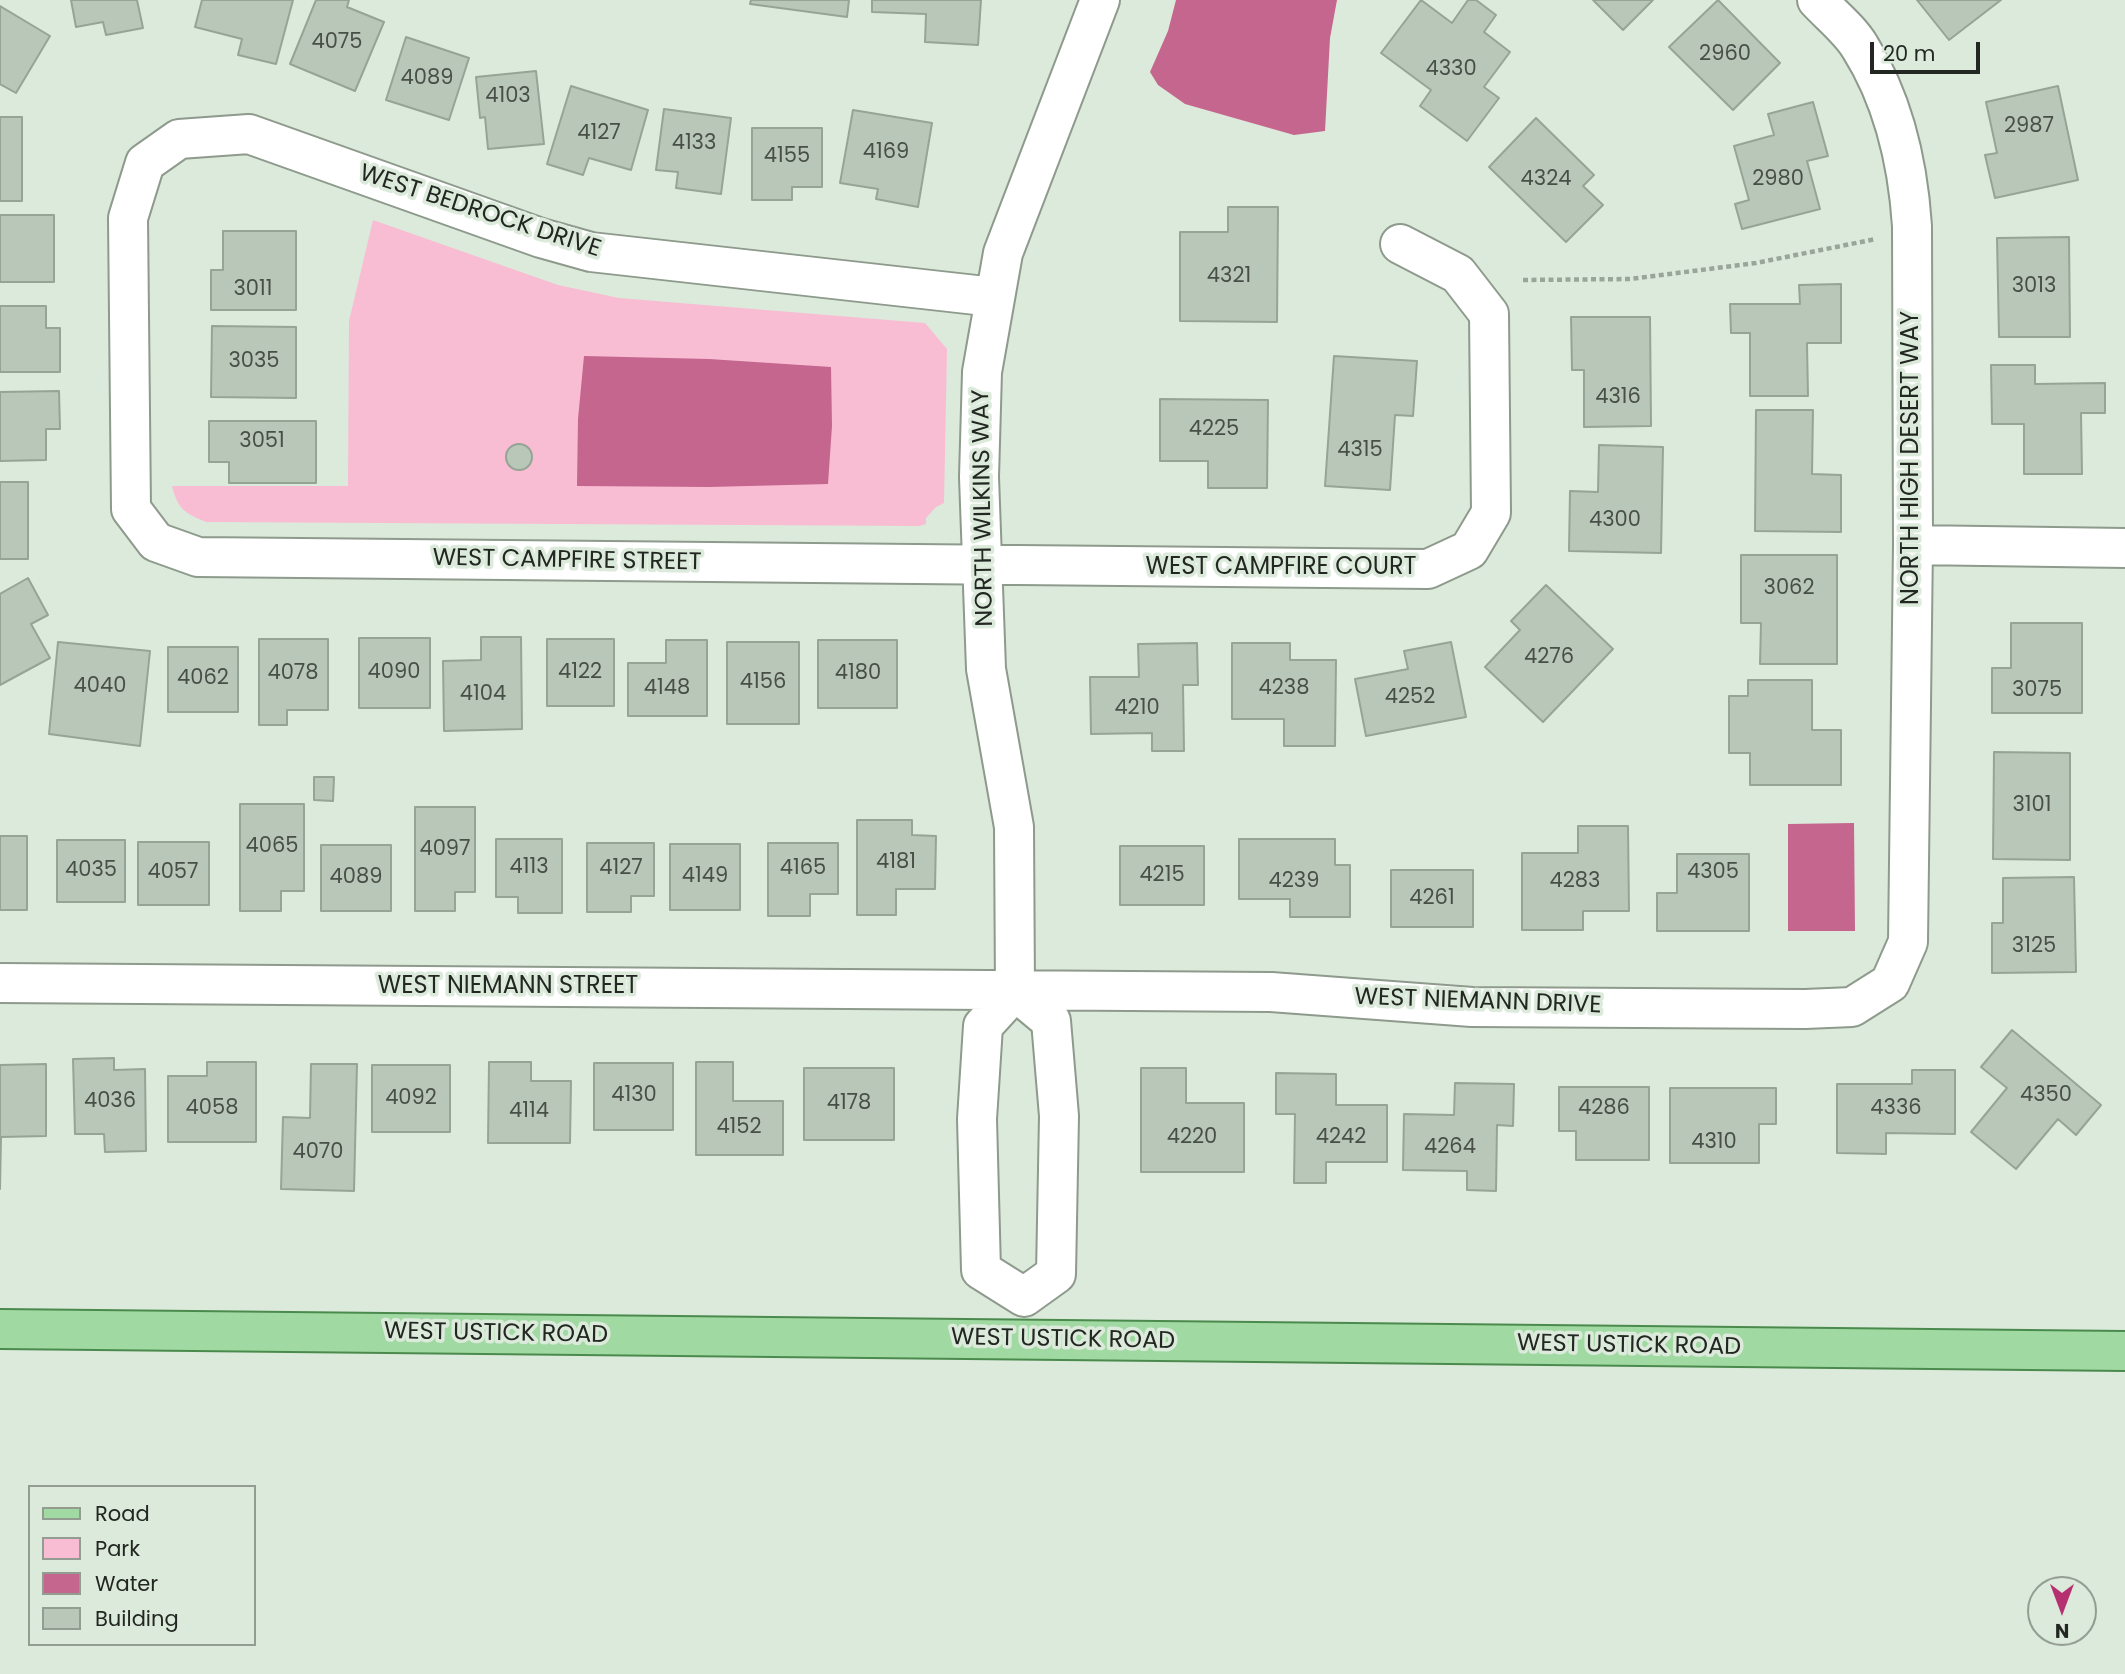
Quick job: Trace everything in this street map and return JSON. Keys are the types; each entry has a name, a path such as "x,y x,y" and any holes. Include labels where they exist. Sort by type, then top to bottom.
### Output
{"main road":[{"name":"WEST USTICK ROAD","path":"0,1329 2125,1351"}],"street":[{"name":"NORTH WILKINS WAY","path":"1016,991 1014,827 986,669 979,477 982,372 1003,253 1100,0"},
{"name":"NORTH HIGH DESERT WAY","path":"1817,0 1860,46 1891,111 1909,184 1912,226 1913,545 1908,942"},
{"name":"WEST BEDROCK DRIVE","path":"156,542 131,509 128,218 145,163 179,139 249,134 541,238 591,252 994,297"},
{"name":"WEST CAMPFIRE COURT","path":"982,566 1428,569 1469,550 1491,513 1489,314 1458,274 1400,244"},
{"name":"WEST CAMPFIRE STREET","path":"156,542 198,557 982,566"},
{"path":"1913,545 2125,548"},
{"name":"WEST NIEMANN DRIVE","path":"1016,991 1271,992 1472,1007 1852,1007 1891,983 1908,942"},
{"name":"WEST NIEMANN STREET","path":"0,983 1016,991"},
{"path":"1016,991 1051,1021 1059,1116 1056,1274 1024,1297 981,1270 978,1238 977,1119 983,1026 1016,991"},
{"path":"1024,1297 1026,1340"}],"path":[{"path":"1523,280 1630,279 1756,263 1882,237"}],"green space":[{"path":"373,220 558,285 619,298 925,323 947,349 944,503 926,518 926,524 919,526 206,522 187,513 177,500 172,486 348,486 349,321"}],"water":[{"path":"1176,0 1337,0 1330,38 1325,131 1294,135 1185,104 1158,85 1150,72 1168,31"},
{"path":"584,356 709,359 831,367 832,426 828,484 577,486 578,419"},
{"path":"1854,823 1855,931 1788,931 1788,824"}],"building":[{"path":"71,0 137,0 143,28 106,35 103,22 76,27"},
{"path":"202,0 293,0 276,64 238,55 242,39 195,27"},
{"path":"316,0 349,0 347,7 384,22 355,91 290,64"},
{"path":"751,0 849,0 847,17 750,4"},
{"path":"872,0 981,0 978,45 925,42 926,14 872,12"},
{"path":"1421,0 1452,23 1468,0 1476,0 1496,15 1484,32 1510,52 1484,87 1499,98 1467,141 1420,106 1431,90 1381,53"},
{"path":"1593,0 1653,0 1623,30"},
{"path":"1718,0 1780,63 1733,110 1669,47"},
{"path":"1917,0 2001,0 1949,40"},
{"path":"0,6 50,36 16,93 0,84"},
{"path":"406,37 469,58 449,120 386,100"},
{"path":"536,71 544,144 488,149 485,117 480,118 476,77"},
{"path":"571,86 648,110 631,170 589,158 583,175 547,164"},
{"path":"2058,86 2078,180 1995,198 1985,155 1997,153 1986,102"},
{"path":"1813,102 1828,156 1807,161 1820,209 1742,229 1735,204 1749,200 1734,146 1774,135 1768,114"},
{"path":"664,109 731,118 721,194 676,188 678,172 656,170"},
{"path":"853,110 932,123 918,207 876,199 878,189 840,183"},
{"path":"0,117 22,117 22,201 0,201"},
{"path":"1536,118 1594,175 1583,186 1603,205 1566,242 1489,167"},
{"path":"752,128 822,128 822,187 792,187 792,200 752,200"},
{"path":"1228,207 1278,207 1277,322 1180,321 1180,232 1228,232"},
{"path":"0,215 54,215 54,282 0,282"},
{"path":"223,231 296,231 296,310 211,310 211,270 223,270"},
{"path":"2069,237 2070,337 1999,337 1997,238"},
{"path":"1841,284 1841,343 1807,343 1808,396 1750,396 1750,333 1731,333 1730,304 1800,304 1799,285"},
{"path":"0,306 46,306 46,328 60,328 60,372 0,372"},
{"path":"1571,317 1650,317 1651,426 1584,427 1584,370 1572,370"},
{"path":"212,326 296,327 296,398 211,397"},
{"path":"1334,356 1417,361 1413,416 1395,415 1390,490 1325,486"},
{"path":"1991,365 2035,365 2035,384 2105,383 2105,413 2081,413 2082,474 2024,474 2024,424 1992,424"},
{"path":"59,391 60,429 46,429 46,460 0,461 0,392"},
{"path":"1160,399 1268,400 1267,488 1208,488 1208,461 1160,461"},
{"path":"1756,410 1813,410 1812,474 1841,475 1841,532 1755,531"},
{"path":"209,421 316,421 316,483 229,483 229,462 209,462"},
{"path":"519,444 528,448 532,457 528,466 519,470 510,466 506,457 510,448"},
{"path":"1599,445 1663,447 1661,553 1569,551 1570,491 1598,492"},
{"path":"0,482 28,482 28,559 0,559"},
{"path":"1741,555 1837,555 1837,664 1760,664 1761,623 1741,623"},
{"path":"28,578 48,615 31,624 50,658 0,685 0,594"},
{"path":"1546,585 1613,649 1543,722 1485,667 1520,630 1511,621"},
{"path":"2011,623 2082,623 2082,713 1992,713 1992,668 2011,668"},
{"path":"481,637 521,637 522,729 444,731 443,661 481,660"},
{"path":"359,638 430,638 430,708 359,708"},
{"path":"259,639 328,639 328,710 287,710 287,725 259,725"},
{"path":"547,639 614,639 614,706 547,706"},
{"path":"666,640 707,640 707,716 628,716 628,663 666,663"},
{"path":"818,640 897,640 897,708 818,708"},
{"path":"58,642 150,651 140,746 49,734"},
{"path":"727,642 799,642 799,724 727,724"},
{"path":"1451,642 1466,717 1366,736 1355,679 1408,669 1404,651"},
{"path":"1197,643 1198,685 1183,685 1184,751 1152,751 1152,733 1091,734 1090,677 1139,677 1138,644"},
{"path":"1232,643 1290,643 1290,660 1336,660 1335,746 1284,746 1284,719 1232,719"},
{"path":"168,647 238,647 238,712 168,712"},
{"path":"1748,680 1812,680 1812,730 1841,730 1841,785 1750,785 1750,753 1729,753 1729,696 1748,696"},
{"path":"1994,752 2070,753 2070,860 1993,859"},
{"path":"314,777 334,777 333,801 314,800"},
{"path":"240,804 304,804 304,891 281,891 281,911 240,911"},
{"path":"415,807 475,807 475,892 455,892 455,911 415,911"},
{"path":"857,820 912,820 912,835 936,836 935,889 896,889 896,915 857,915"},
{"path":"1578,826 1628,826 1629,911 1583,911 1583,930 1522,930 1522,853 1578,853"},
{"path":"0,836 27,836 27,910 0,910"},
{"path":"496,839 562,839 562,913 518,913 518,897 496,897"},
{"path":"1239,839 1335,839 1335,865 1350,865 1350,917 1290,917 1290,899 1239,899"},
{"path":"57,840 125,840 125,902 57,902"},
{"path":"138,842 209,842 209,905 138,905"},
{"path":"587,843 654,843 654,896 631,896 631,912 587,912"},
{"path":"768,843 838,843 838,894 810,894 810,916 768,916"},
{"path":"670,844 740,844 740,910 670,910"},
{"path":"321,845 391,845 391,911 321,911"},
{"path":"1120,846 1204,846 1204,905 1120,905"},
{"path":"1677,854 1749,854 1749,931 1657,931 1657,893 1677,893"},
{"path":"1391,870 1473,870 1473,927 1391,927"},
{"path":"2074,877 2076,972 1992,973 1992,923 2003,923 2003,878"},
{"path":"2012,1030 2101,1105 2076,1135 2058,1119 2016,1169 1971,1132 2007,1088 1981,1067"},
{"path":"114,1058 114,1070 145,1069 146,1151 105,1152 104,1134 75,1134 73,1059"},
{"path":"207,1062 256,1062 256,1142 168,1142 168,1076 207,1076"},
{"path":"489,1062 531,1062 531,1081 571,1081 570,1143 488,1143"},
{"path":"696,1062 733,1062 733,1101 783,1101 783,1155 696,1155"},
{"path":"594,1063 673,1063 673,1130 594,1130"},
{"path":"46,1064 46,1136 1,1137 0,1189 0,1065"},
{"path":"311,1064 357,1064 354,1191 281,1189 283,1117 310,1118"},
{"path":"372,1065 450,1065 450,1132 372,1132"},
{"path":"804,1068 894,1068 894,1140 804,1140"},
{"path":"1141,1068 1186,1068 1186,1103 1244,1103 1244,1172 1141,1172"},
{"path":"1912,1070 1955,1070 1955,1134 1886,1133 1886,1154 1837,1153 1837,1084 1912,1084"},
{"path":"1276,1073 1336,1074 1336,1105 1387,1105 1387,1162 1326,1162 1326,1183 1294,1183 1295,1114 1276,1114"},
{"path":"1455,1083 1514,1084 1513,1126 1497,1125 1496,1191 1467,1190 1467,1171 1403,1170 1404,1114 1454,1115"},
{"path":"1559,1087 1649,1087 1649,1160 1576,1160 1576,1131 1559,1131"},
{"path":"1670,1088 1776,1088 1776,1124 1759,1124 1759,1163 1670,1163"}]}
